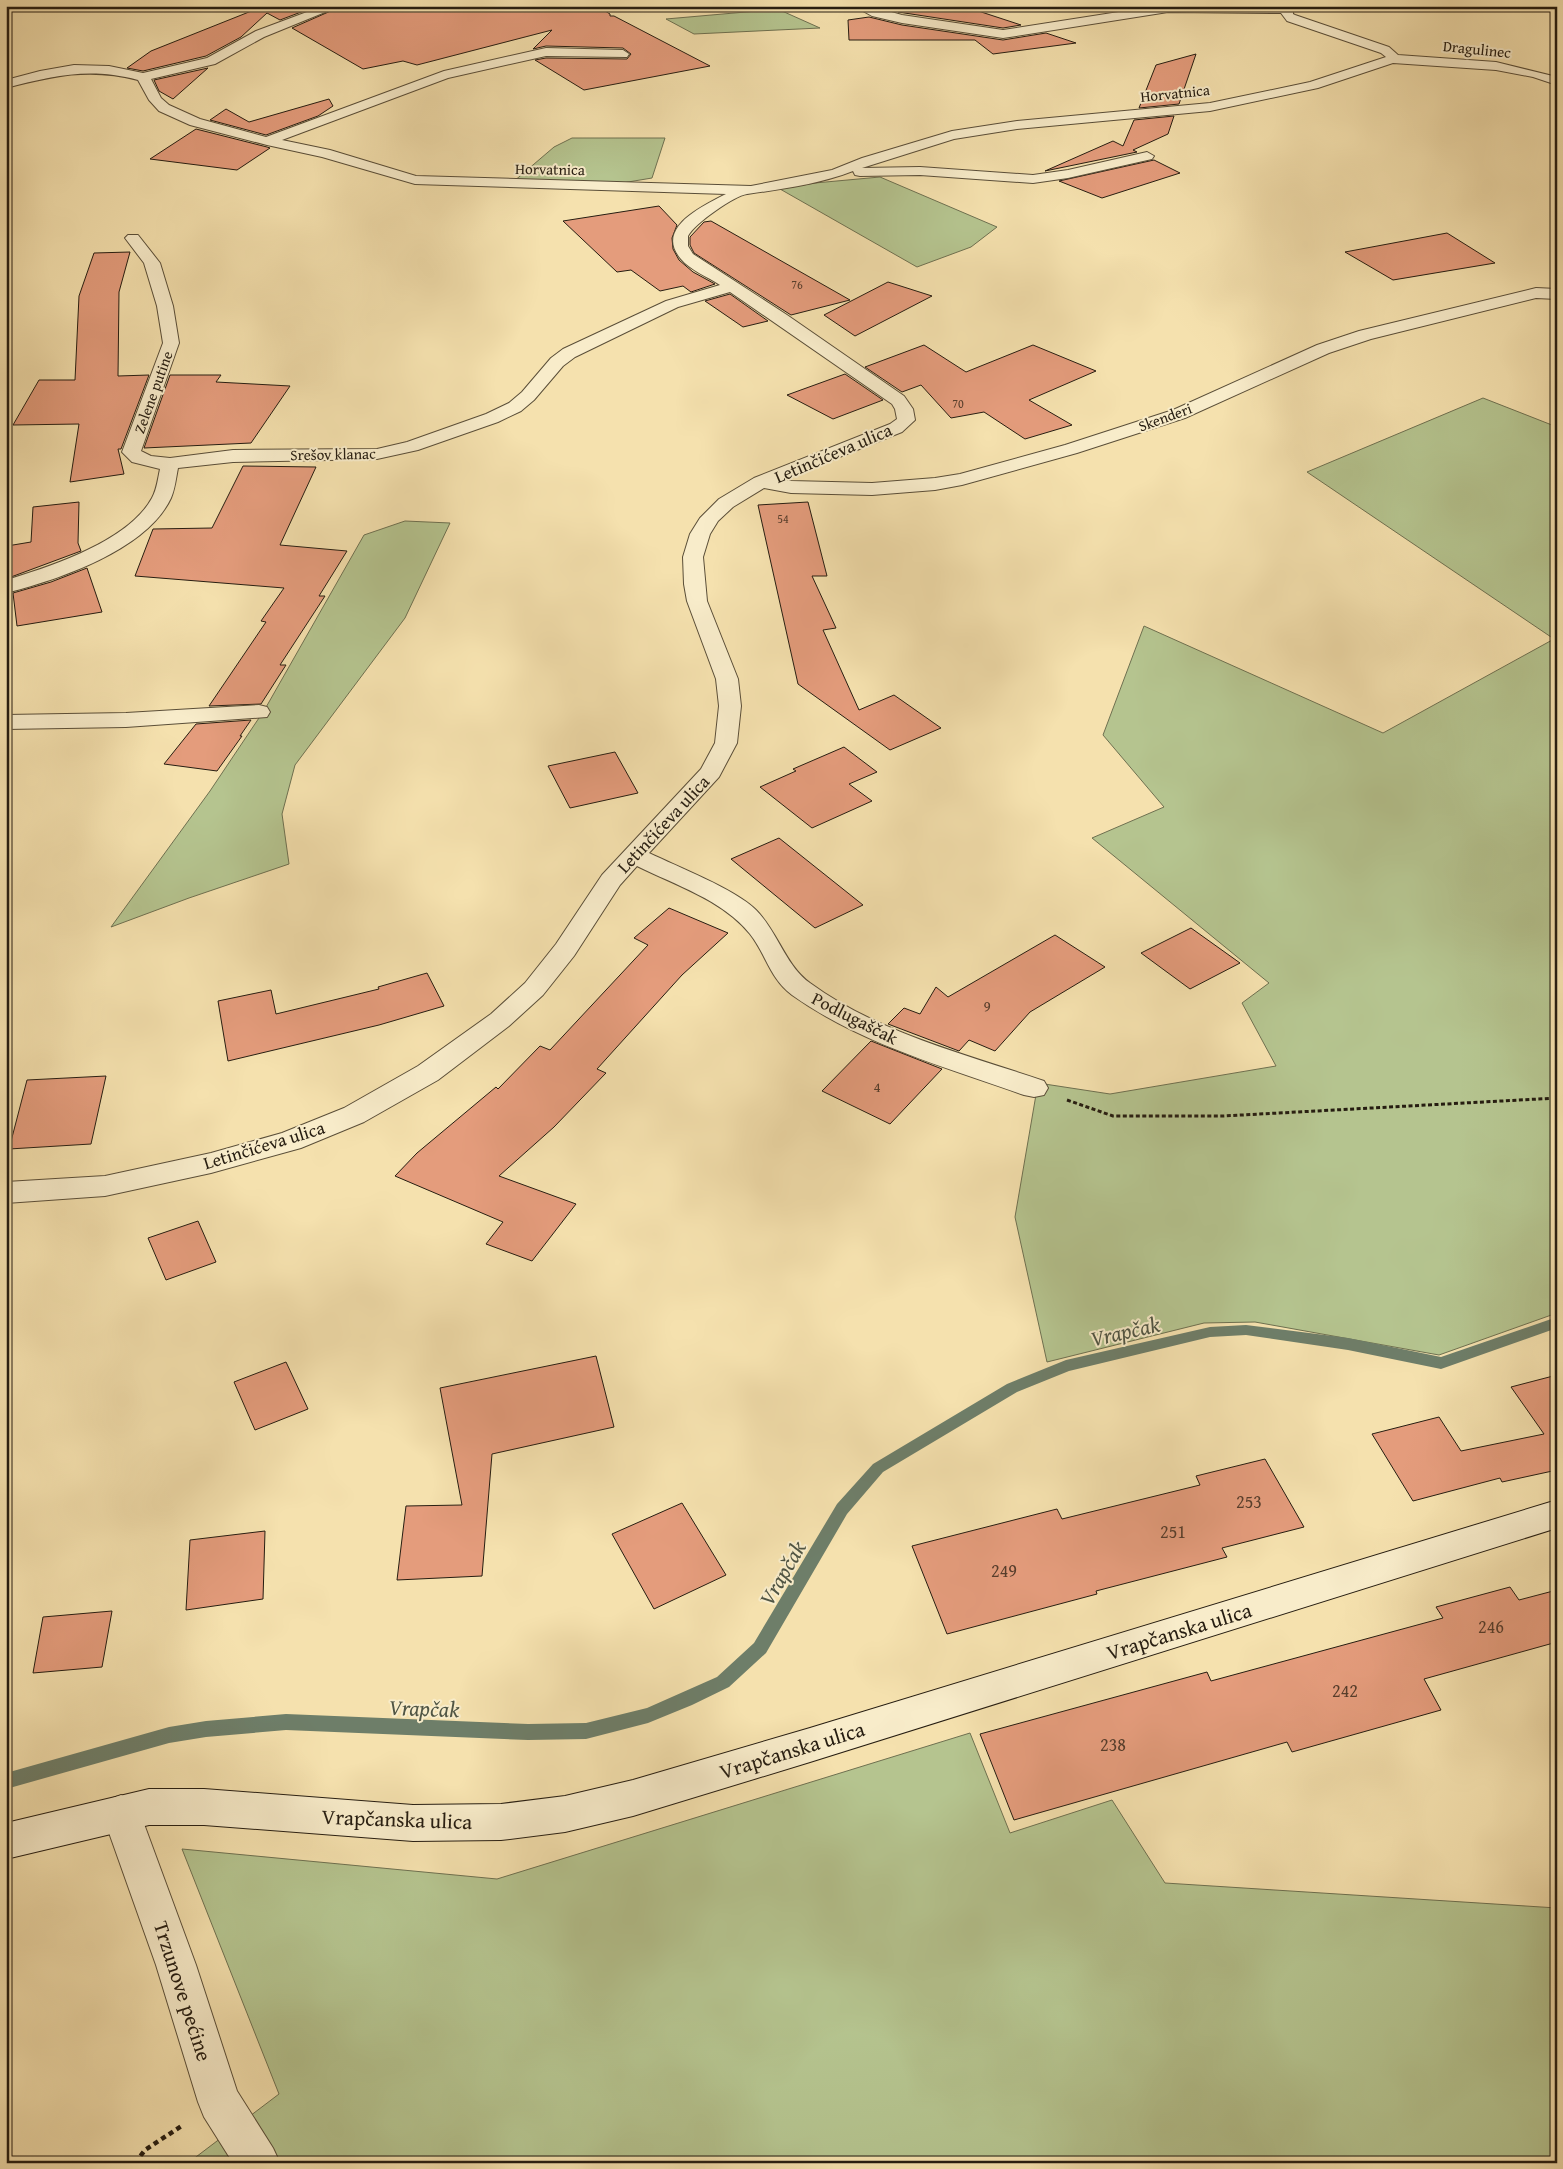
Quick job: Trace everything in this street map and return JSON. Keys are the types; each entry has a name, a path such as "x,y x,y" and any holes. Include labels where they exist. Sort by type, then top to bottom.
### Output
{"street":[{"path":"6,84 45,72 71,69 103,69 142,77 211,61 260,34 334,6"},
{"path":"860,6 876,13 902,19 975,31 1015,33 1168,8 1287,8 1287,15 1291,18 1385,50 1392,55 1392,59"},
{"path":"267,141 444,74 546,52 623,54"},
{"name":"Horvatnica","path":"142,77 156,100 176,115 221,130 325,154 396,176 433,182 741,191 778,186 836,173 867,160 952,135 1017,125 1210,107 1313,85 1392,59"},
{"name":"Dragulinec","path":"1392,59 1484,64 1530,72 1557,81"},
{"name":"Horvatnica","path":"836,173 920,171 1034,179 1068,174 1147,156"},
{"name":"Letinčićeva ulica","path":"6,1193 105,1186 211,1162 291,1141 354,1115 428,1073 500,1020 534,989 565,950 611,880 711,772 726,743 730,706 727,679 697,601 694,584 693,556 700,534 710,518 726,503 761,482 896,428 906,420 904,409 898,400 782,318 687,257 678,246 681,230 693,218 741,191"},
{"name":"Zelene putine","path":"133,238 152,263 165,306 171,343 131,452 134,456 151,462 170,464"},
{"name":"Srešov klanac","path":"170,464 234,456 377,454 412,446 492,418 515,407 569,353 672,304 731,287"},
{"name":"Skenderi","path":"761,482 791,487 872,489 934,484 962,479 1071,449 1179,414 1323,349 1365,335 1536,293 1557,294"},
{"path":"6,587 29,580 90,555 130,534 144,522 161,500 170,464"},
{"path":"6,722 126,720 259,712"},
{"name":"Podlugaščak","path":"633,855 722,898 746,914 762,932 786,975 799,988 829,1008 896,1040 1034,1088"},
{"name":"Vrapčanska ulica","path":"6,1841 121,1812 149,1807 204,1807 413,1823 501,1822 565,1814 633,1798 810,1745 1557,1514"},
{"name":"Trzunove pećine","path":"121,1812 176,1964 219,2102 258,2163"}],"path":[{"path":"1034,1088 1113,1116 1223,1116 1557,1098"},
{"path":"135,2163 145,2150 219,2102"}],"green space":[{"path":"757,11 782,11 820,28 694,34 666,19"},
{"path":"572,138 665,138 652,178 616,184 513,182 554,147"},
{"path":"880,177 997,227 971,247 917,267 780,189 815,183"},
{"path":"1483,398 1557,427 1557,1313 1439,1355 1255,1322 1204,1323 1047,1362 1015,1217 1038,1083 1110,1094 1276,1066 1242,1003 1269,983 1092,838 1164,807 1103,735 1144,626 1383,733 1554,639 1307,472"},
{"path":"405,521 450,523 405,618 295,765 282,814 289,864 111,927 210,791 265,709 364,535"},
{"path":"970,1733 1010,1833 1112,1800 1165,1883 1557,1908 1557,2163 188,2163 279,2094 182,1849 497,1879"}],"building":[{"path":"256,6 317,6 280,20 267,13 241,37 206,56 143,71 127,68 151,51 259,8"},
{"path":"342,6 597,6 610,14 610,16 614,16 710,66 584,90 535,60 546,58 627,59 631,54 623,48 546,46 533,49 552,30 417,65 403,61 363,69 292,28"},
{"path":"933,6 963,6 1021,25 1003,28 898,12"},
{"path":"869,17 902,25 1003,40 1046,33 1076,43 993,54 975,40 849,40 848,20"},
{"path":"1196,54 1179,104 1139,108 1156,65"},
{"path":"208,68 173,99 159,91 154,80"},
{"path":"329,99 333,106 318,116 266,135 210,120 226,109 249,122"},
{"path":"1174,116 1168,134 1133,150 1137,152 1045,171 1113,141 1123,146 1134,120"},
{"path":"196,129 270,148 237,170 150,159"},
{"path":"1154,160 1180,173 1102,198 1059,181"},
{"path":"659,206 677,225 672,238 673,249 679,260 693,272 715,284 691,292 683,286 660,291 631,270 617,272 563,221"},
{"path":"711,221 850,300 791,315 694,253 690,245 690,237 704,222"},
{"path":"1447,233 1495,263 1393,280 1345,252"},
{"path":"130,252 119,292 118,376 149,375 121,449 118,449 124,474 70,482 79,424 13,425 39,380 75,380 79,296 94,253"},
{"path":"888,282 932,296 855,336 824,315"},
{"path":"730,294 768,321 743,327 705,301"},
{"path":"924,345 966,372 1033,345 1096,371 1029,400 1072,425 1025,439 984,412 951,418 921,385 902,392 865,367"},
{"path":"845,374 883,400 833,419 787,395"},
{"path":"170,375 221,375 216,382 290,386 251,443 144,448"},
{"path":"243,466 316,467 280,545 347,551 319,596 325,596 280,665 286,665 261,704 209,706 266,622 261,621 284,588 135,576 153,529 212,528"},
{"path":"79,502 78,543 81,551 11,577 7,546 31,542 33,507"},
{"path":"808,502 827,576 812,576 836,628 823,630 859,710 894,695 941,728 890,750 798,684 758,505"},
{"path":"87,568 102,612 17,626 13,593 51,582"},
{"path":"251,720 217,771 164,764 196,724"},
{"path":"844,747 877,772 849,784 872,801 812,828 760,787 796,771 793,769"},
{"path":"615,752 638,793 570,808 548,766"},
{"path":"779,838 863,905 815,928 731,859"},
{"path":"669,908 728,933 682,975 597,1069 606,1073 554,1127 499,1176 576,1204 532,1261 486,1244 503,1222 395,1176 417,1153 496,1087 498,1089 540,1046 550,1050 648,945 634,938"},
{"path":"1191,928 1240,963 1190,989 1141,953"},
{"path":"1055,935 1105,967 1030,1012 995,1051 969,1040 959,1051 888,1024 904,1008 920,1014 936,987 948,997"},
{"path":"427,973 444,1006 379,1025 228,1061 218,1001 271,990 276,1014 379,989 378,987"},
{"path":"871,1041 942,1069 890,1124 822,1091"},
{"path":"106,1076 91,1144 9,1149 27,1080"},
{"path":"198,1221 216,1262 166,1280 148,1238"},
{"path":"596,1356 614,1427 492,1454 482,1576 397,1580 406,1506 462,1505 440,1388"},
{"path":"286,1362 308,1409 255,1430 234,1382"},
{"path":"1557,1375 1557,1470 1502,1482 1500,1478 1413,1501 1372,1434 1439,1417 1461,1451 1544,1434 1511,1387"},
{"path":"1265,1459 1304,1527 1222,1548 1227,1557 1096,1591 1097,1594 947,1634 912,1546 1057,1509 1062,1519 1200,1485 1196,1476"},
{"path":"682,1503 726,1575 654,1609 612,1534"},
{"path":"265,1531 263,1599 186,1610 190,1540"},
{"path":"1510,1587 1519,1600 1557,1590 1557,1642 1424,1679 1441,1710 1292,1752 1287,1742 1014,1820 980,1734 1207,1672 1211,1681 1443,1618 1436,1607"},
{"path":"112,1611 102,1667 33,1673 43,1617"}],"waterway":[{"name":"Vrapčak","path":"6,1781 169,1735 206,1729 286,1722 528,1732 586,1731 648,1715 686,1700 723,1682 760,1648 842,1509 878,1468 1012,1388 1066,1366 1210,1332 1246,1330 1348,1344 1441,1363 1557,1322"}]}
